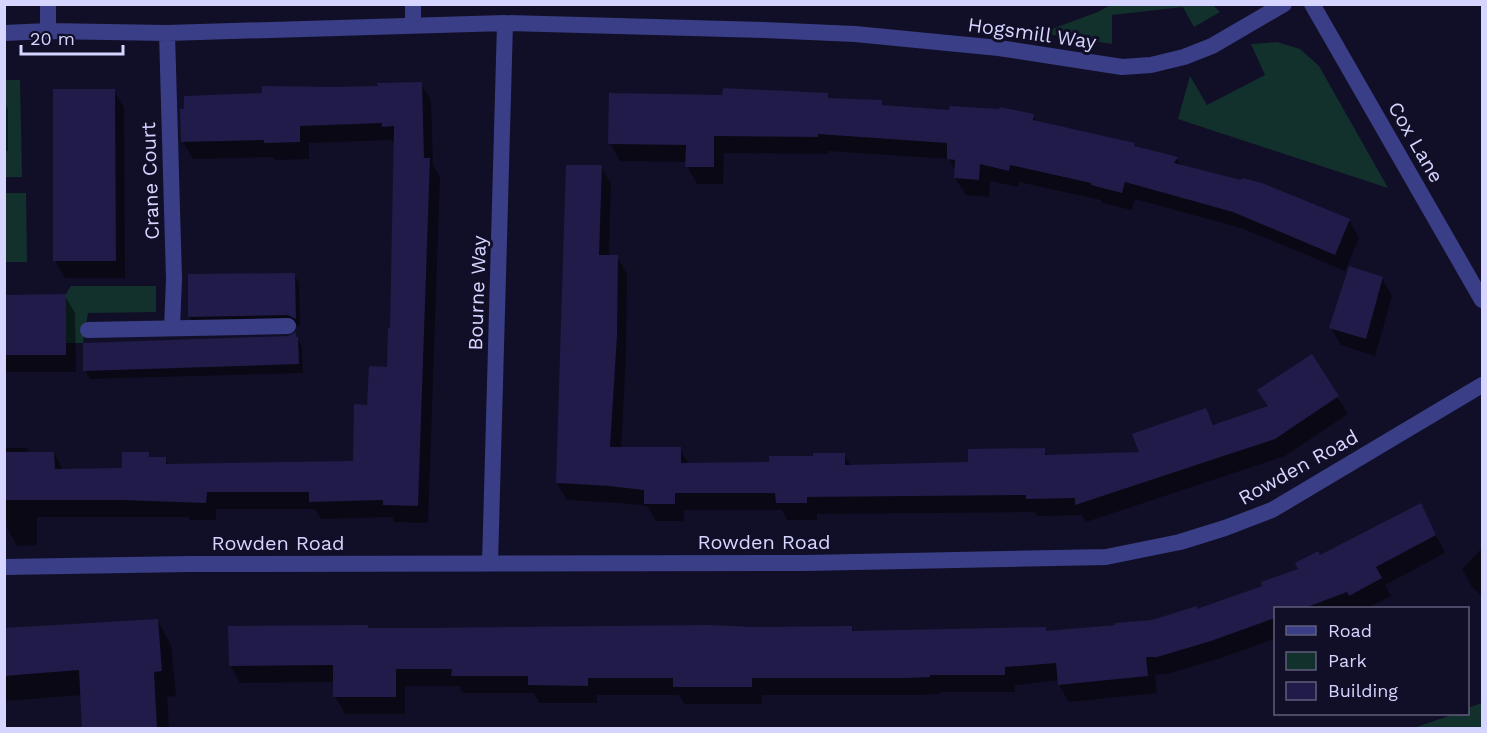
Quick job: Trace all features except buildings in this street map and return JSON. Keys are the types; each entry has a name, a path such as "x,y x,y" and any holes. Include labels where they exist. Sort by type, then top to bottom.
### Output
{"street":[{"path":"48,4 48,30"},
{"path":"413,4 413,25"},
{"name":"Hogsmill Way","path":"4,33 48,30 167,33 505,23 855,34 999,48 1122,67 1151,65 1184,57 1212,46 1284,4"},
{"name":"Cox Lane","path":"1312,4 1482,300"},
{"name":"Bourne Way","path":"490,563 505,23"},
{"name":"Crane Court","path":"167,33 174,279 172,328"},
{"path":"88,330 288,326"},
{"name":"Rowden Road","path":"4,567 189,564 806,563 1106,557 1180,542 1272,510 1482,385"}],"green space":[{"path":"1110,5 1213,5 1220,12 1194,27 1183,7 1112,15 1112,44 1041,33 1098,12"},
{"path":"1277,42 1300,49 1319,66 1388,188 1178,119 1190,76 1207,105 1265,75 1251,44"},
{"path":"4,80 20,80 22,177 5,177"},
{"path":"5,193 26,193 27,262 5,262"},
{"path":"71,286 156,286 156,312 88,313 83,343 66,343 66,294"},
{"path":"1482,703 1482,728 1414,728 1451,715 1469,715 1469,708"}]}
